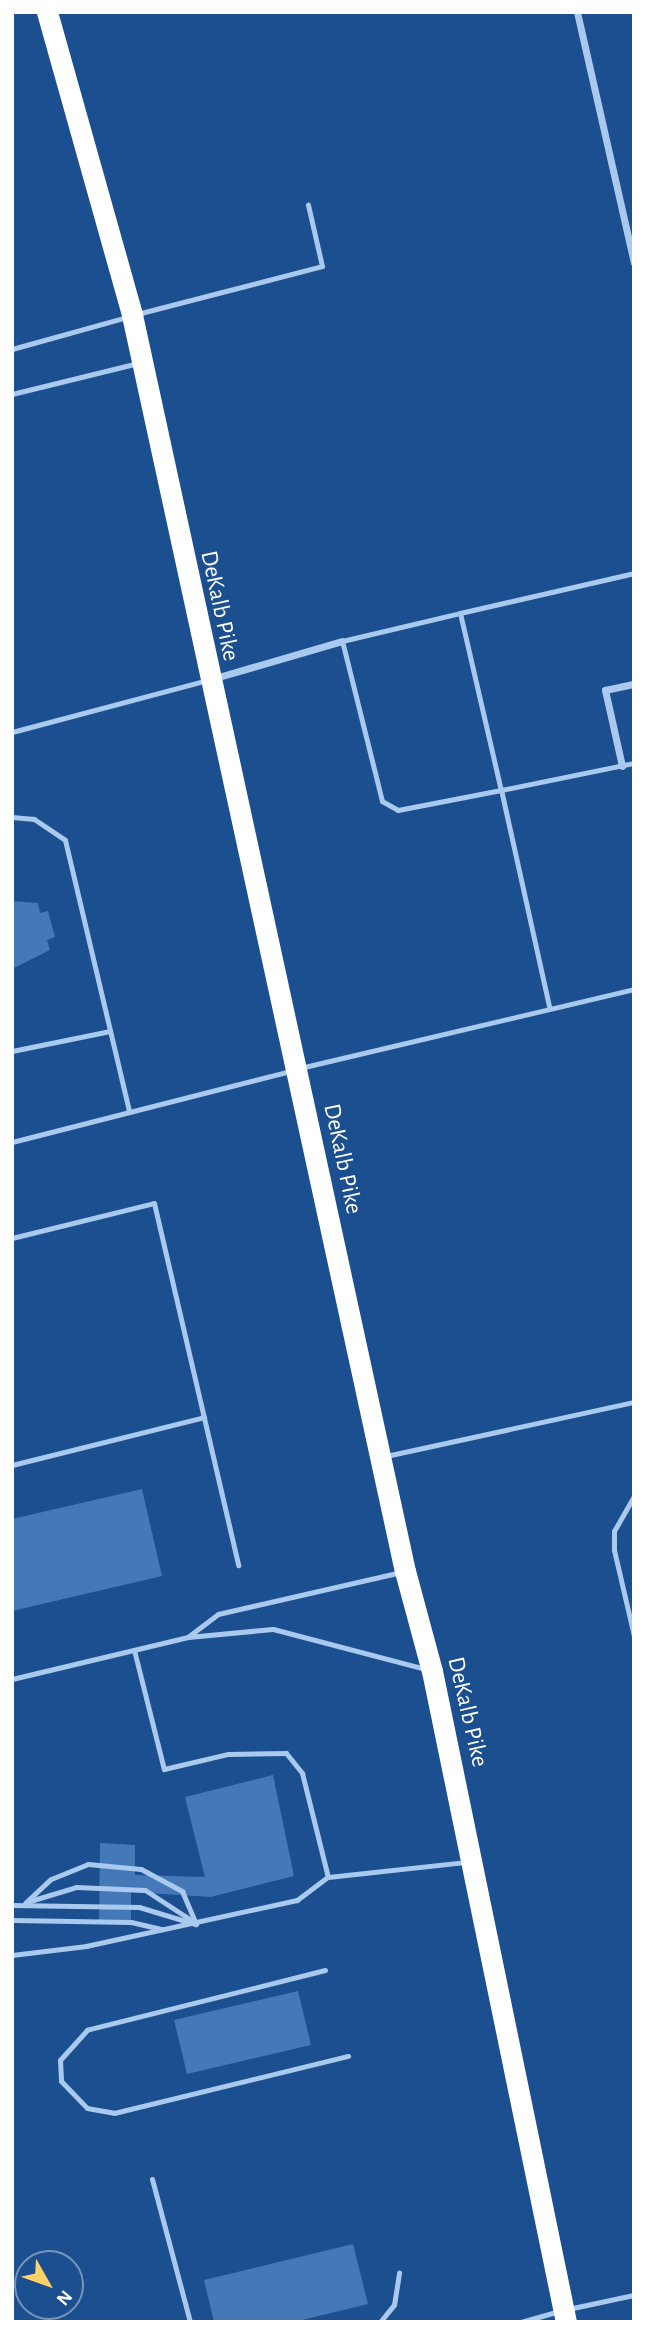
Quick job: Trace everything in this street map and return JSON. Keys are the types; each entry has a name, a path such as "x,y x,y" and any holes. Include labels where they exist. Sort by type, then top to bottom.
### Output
{"highway":[{"name":"DeKalb Pike","path":"49,13 132,315 208,680 380,1458 405,1571 432,1671 565,2316"}],"street":[{"path":"577,12 634,263"},
{"path":"208,680 342,641"},
{"path":"622,766 605,690 634,684"}],"lane":[{"path":"12,349 323,266 307,205"},
{"path":"12,394 142,362"},
{"path":"634,573 342,641 382,802 398,810 634,763"},
{"path":"460,612 550,1006"},
{"path":"12,732 208,680"},
{"path":"12,817 34,819 65,840 129,1110"},
{"path":"12,1142 129,1110 550,1006 634,989"},
{"path":"12,1051 110,1031"},
{"path":"12,1238 154,1203 238,1565"},
{"path":"380,1458 634,1402"},
{"path":"12,1465 204,1417"},
{"path":"634,1496 614,1531 614,1550 634,1636"},
{"path":"188,1637 218,1614 405,1571"},
{"path":"12,1679 188,1637 273,1629 432,1671"},
{"path":"134,1650 164,1769 228,1754 286,1753 302,1773 328,1877"},
{"path":"12,1955 166,1930 297,1900 328,1877 473,1861"},
{"path":"25,1903 51,1879 88,1864 141,1869 182,1891 196,1924"},
{"path":"12,1905 76,1887 145,1891 196,1924"},
{"path":"25,1903 139,1907 196,1924"},
{"path":"12,1920 131,1922 166,1930"},
{"path":"325,1970 87,2031 60,2060 61,2081 87,2108 114,2113 348,2056"},
{"path":"152,2179 190,2322"},
{"path":"380,2322 394,2305 399,2272"},
{"path":"521,2322 565,2316 634,2295"}],"building":[{"path":"12,901 38,903 40,913 48,911 55,937 47,940 50,950 12,969"},
{"path":"142,1489 162,1576 12,1611 12,1519"},
{"path":"273,1775 294,1876 211,1897 131,1892 131,1923 99,1923 100,1843 135,1845 135,1875 205,1877 185,1797"},
{"path":"298,1991 311,2045 187,2074 174,2020"},
{"path":"353,2244 368,2304 294,2322 214,2322 204,2280"}]}
